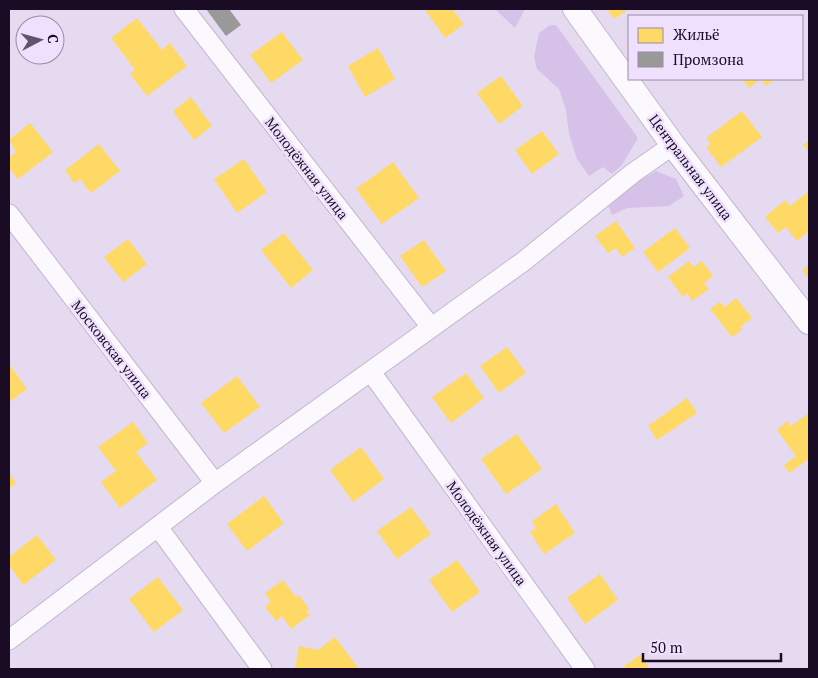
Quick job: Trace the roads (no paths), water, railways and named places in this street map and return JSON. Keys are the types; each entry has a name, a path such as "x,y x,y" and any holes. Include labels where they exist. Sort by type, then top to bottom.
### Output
{"street":[{"name":"Молодёжная улица","path":"184,9 431,327"},
{"name":"Центральная улица","path":"575,9 673,145 809,322"},
{"path":"9,640 215,483 524,261 633,173 673,145"},
{"name":"Московская улица","path":"9,214 215,483"},
{"name":"Молодёжная улица","path":"371,372 584,669"},
{"path":"158,527 262,669"}]}
